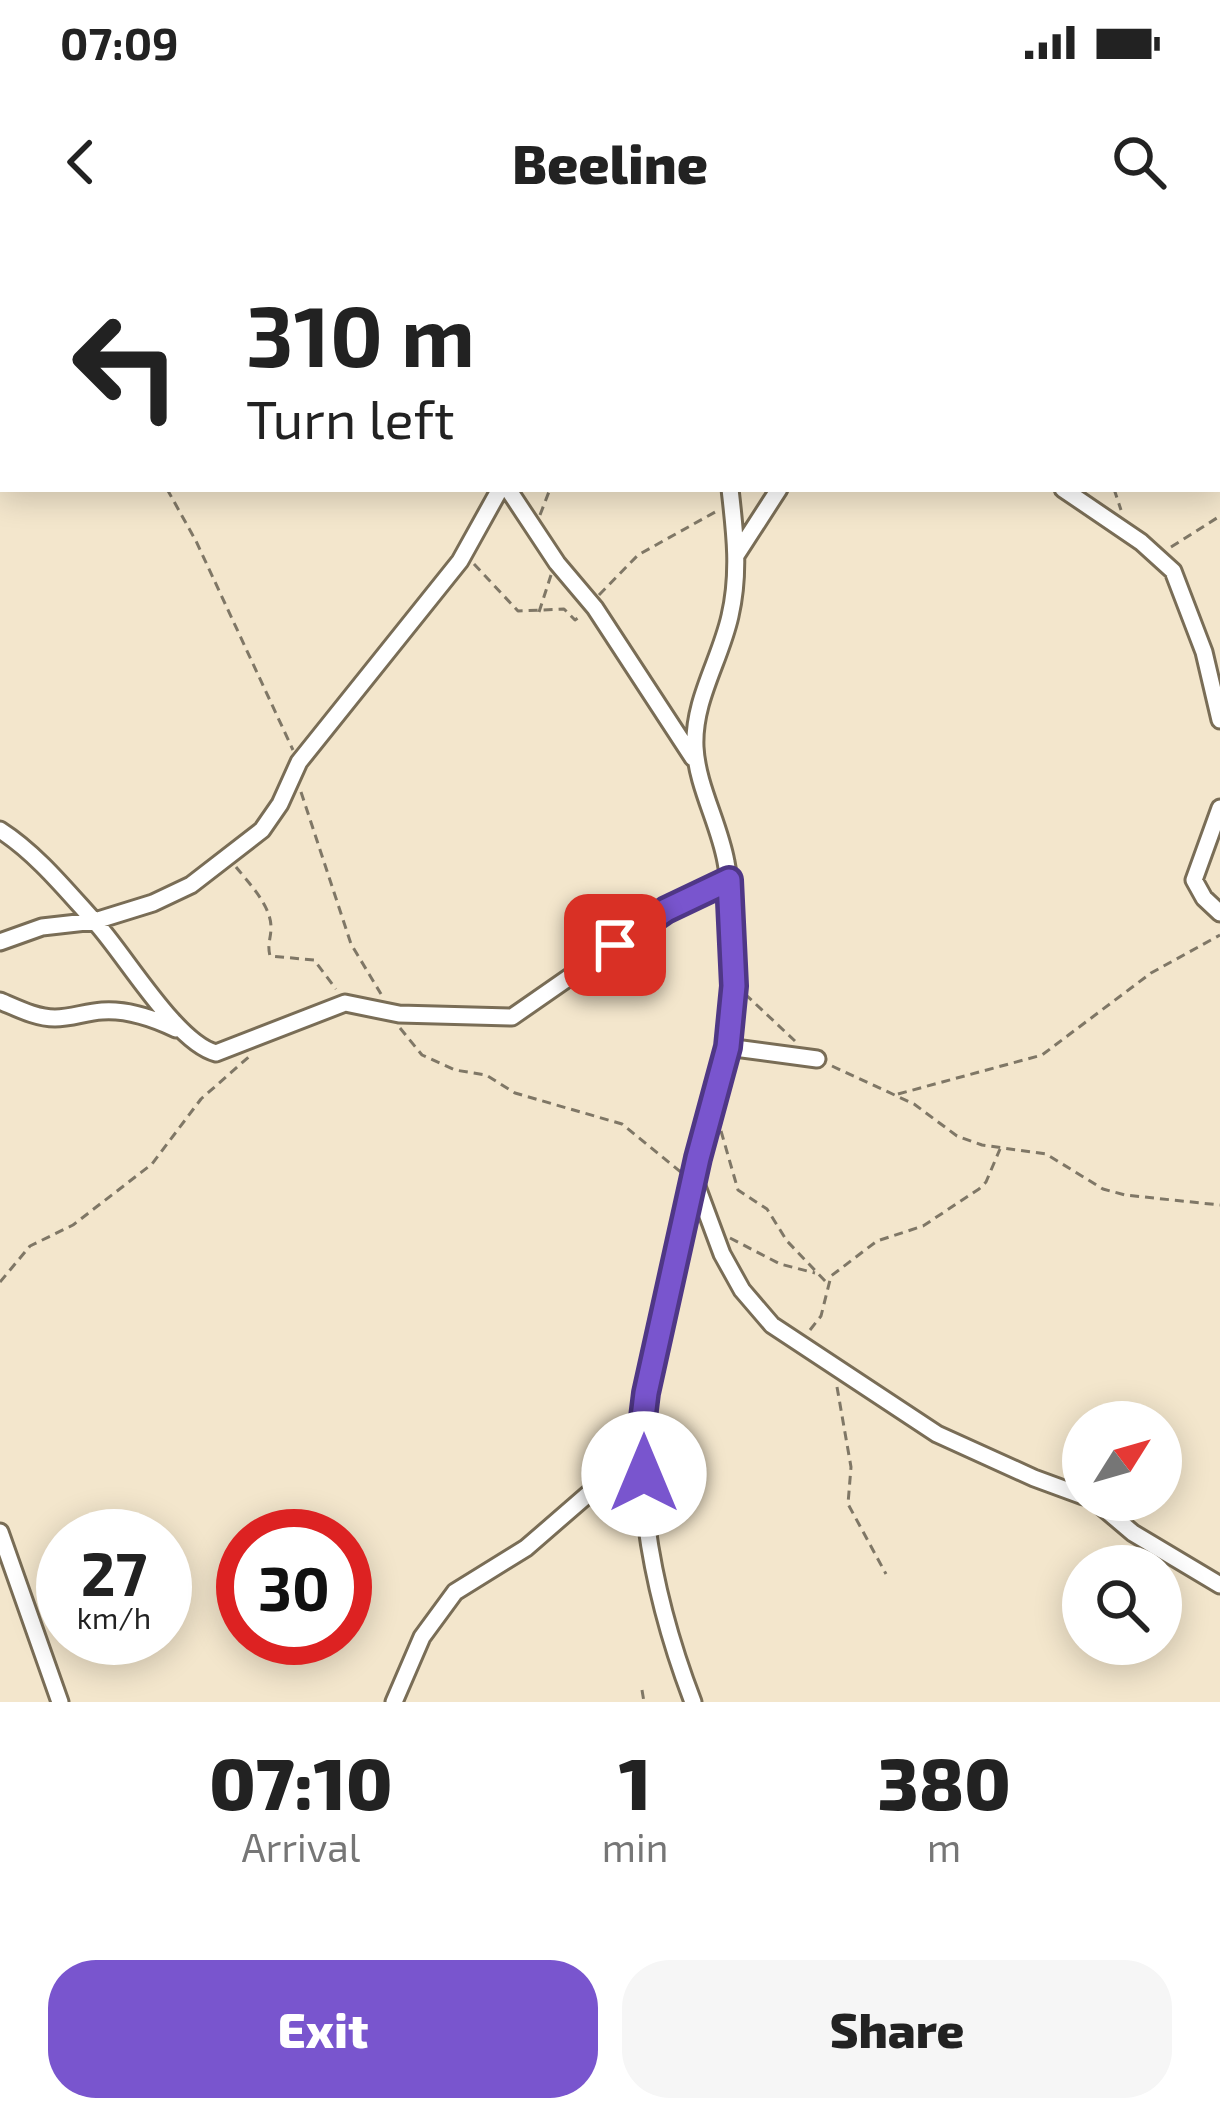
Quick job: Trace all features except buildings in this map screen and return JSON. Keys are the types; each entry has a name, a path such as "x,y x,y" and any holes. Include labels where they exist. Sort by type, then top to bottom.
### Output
{"street":[{"path":"0,942 42,927 94,921 171,895 269,823 296,768 465,554 502,492"},
{"path":"506,492 556,563 592,604 697,764"},
{"path":"737,554 777,492"},
{"path":"1067,492 1142,542 1181,585 1220,720"},
{"path":"693,1702 666,1622 646,1537 641,1434 694,1179 728,1047 734,986 729,880 697,764 696,718 730,619 737,554 731,496"},
{"path":"1220,808 1195,880 1204,898 1220,913"},
{"path":"0,830 29,850 188,1035 216,1052 345,1003 392,1013 516,1015 666,910 729,880"},
{"path":"0,1001 50,1018 104,1010 127,1012 154,1018 188,1035"},
{"path":"728,1047 817,1060"},
{"path":"694,1179 732,1272 772,1324 937,1434 1062,1488"},
{"path":"394,1702 422,1637 451,1596 543,1533 601,1483 641,1434"},
{"path":"1119,1521 1220,1585"},
{"path":"0,1532 60,1702"}],"path":[{"path":"169,492 196,541 296,768 352,944 403,1035 422,1054 455,1070 486,1075 515,1094 622,1124 676,1170 694,1179"},
{"path":"533,527 549,492"},
{"path":"465,554 518,611 564,609 577,620 638,556 731,496"},
{"path":"1162,561 1171,547 1220,515"},
{"path":"539,612 556,563"},
{"path":"228,856 268,914 270,956 314,959 345,1003"},
{"path":"896,1094 1042,1055 1150,973 1220,935"},
{"path":"734,986 797,1043"},
{"path":"0,1282 30,1246 73,1225 152,1164 201,1099 252,1054"},
{"path":"817,1060 896,1094 957,1136 982,1145 1046,1154 1103,1189 1220,1205"},
{"path":"712,1107 738,1190 767,1209 787,1241 828,1284"},
{"path":"800,1342 821,1316 831,1276 877,1241 923,1226 979,1189 1001,1148"},
{"path":"709,1223 746,1250 817,1274"},
{"path":"832,1362 849,1448 848,1504 886,1574"},
{"path":"642,1690 644,1702"}],"route":[{"path":"615,945 666,910 729,880 734,986 728,1047 646,1393 641,1434 644,1474"}]}
